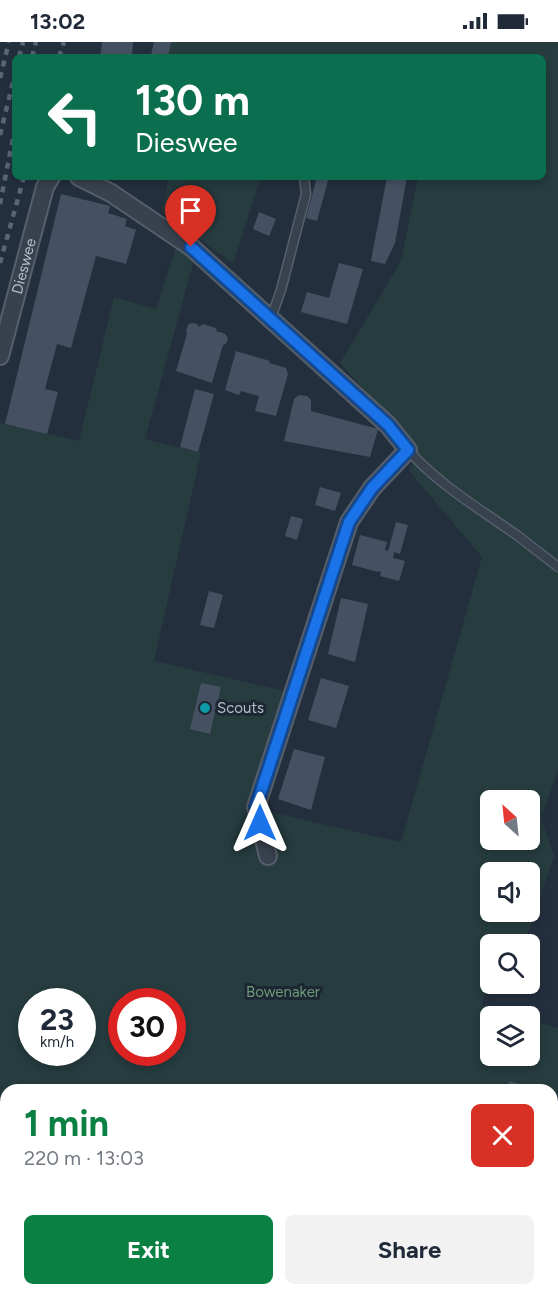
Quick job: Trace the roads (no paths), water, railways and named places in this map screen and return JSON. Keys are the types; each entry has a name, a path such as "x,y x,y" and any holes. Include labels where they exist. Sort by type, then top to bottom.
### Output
{"street":[{"name":"Dieswee","path":"0,356 45,187 49,180"},
{"path":"85,180 111,193 191,247 388,425 408,450 372,488 349,522 256,807 268,856"}],"lane":[{"path":"271,318 281,290 306,194 304,180"},
{"path":"408,450 416,460 467,501 558,567"}],"railway":[{"path":"0,78 9,42"},
{"path":"20,54 23,42"},
{"path":"33,54 36,42"},
{"path":"60,54 64,42"},
{"path":"0,135 12,86"},
{"path":"0,204 12,143"},
{"path":"0,263 23,180"}],"place":[{"name":"Scouts","path":"205,708"}],"park label":[{"name":"Bowenaker","path":"283,992"}]}
